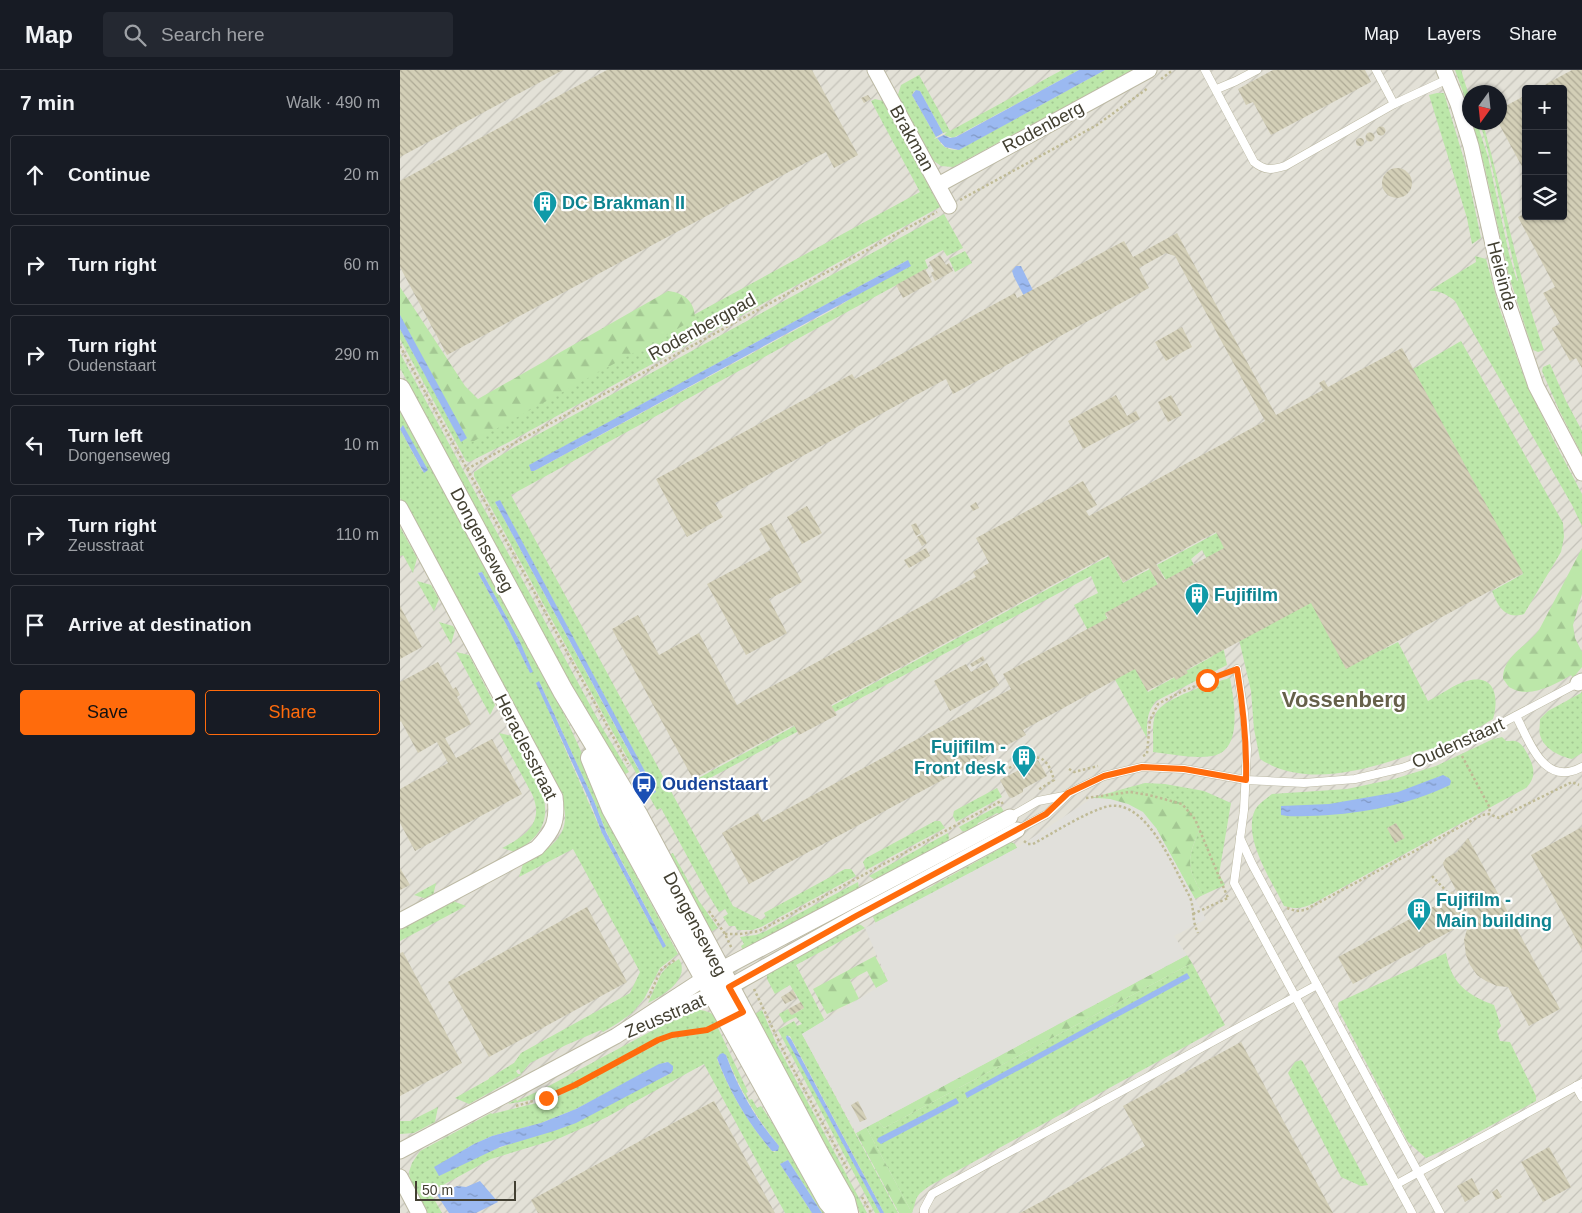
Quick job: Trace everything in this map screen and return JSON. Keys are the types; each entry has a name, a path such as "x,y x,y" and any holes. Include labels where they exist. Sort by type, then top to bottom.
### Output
{"street":[{"name":"Brakman","path":"875,70 949,206"},
{"name":"Rodenberg","path":"938,184 1154,75"},
{"name":"Heieinde","path":"1446,75 1458,104 1471,146 1503,289 1536,386 1582,473"},
{"name":"Dongenseweg","path":"400,389 563,691 612,809 697,947 819,1155 845,1201 848,1213"},
{"name":"Heraclesstraat","path":"400,508 555,797 557,812 554,826 537,848 400,921"},
{"name":"Oudenstaart","path":"717,983 856,916 1013,823"},
{"name":"Zeusstraat","path":"400,1151 717,983"},
{"name":"Dongenseweg","path":"736,1016 828,1201 838,1213"},
{"path":"400,1177 419,1213"}],"lane":[{"path":"1205,70 1254,162 1260,167 1267,169 1285,166 1446,75"},
{"path":"1216,89 1257,70"},
{"path":"1376,70 1394,104"},
{"path":"1237,669 1247,749 1246,780 1234,883 1412,1213"},
{"name":"Oudenstaart","path":"1013,823 1038,801 1064,796 1104,776 1142,767 1184,769 1246,780 1304,783 1355,779 1402,768 1449,750 1580,682"},
{"path":"1516,716 1542,764 1557,772 1576,770 1582,767"},
{"name":"Oudenstaart","path":"1013,823 1046,814 1064,796"},
{"path":"1240,838 1440,1213"},
{"path":"924,1213 924,1208 932,1194 1317,985"},
{"path":"1397,1184 1579,1084 1582,1097"}],"path":[{"path":"1154,75 1173,70"},
{"name":"Rodenbergpad","path":"467,469 1097,124 1150,86"},
{"path":"1140,757 1148,754 1150,720 1158,704 1181,692 1237,669"},
{"path":"1462,755 1490,808 1489,814"},
{"path":"1009,768 1028,758 1036,756 1044,759 1051,770 1054,780 1034,792"},
{"path":"1069,769 1074,772 1099,766"},
{"path":"1282,906 1296,911 1305,910 1482,815 1489,814 1499,818 1572,782 1579,785"},
{"path":"1086,798 1130,792 1150,794 1182,804 1195,819 1229,897 1193,914"},
{"name":"Zeusstraat","path":"646,1000 652,992 661,970 668,963 697,947 725,934 759,931 1002,801 1013,823"},
{"path":"1013,823 1024,841 1034,844 1094,811 1107,807 1119,807 1130,810 1153,829 1190,897 1193,905 1193,922 1198,933"},
{"path":"1432,876 1449,894"},
{"name":"Zeusstraat","path":"510,1107 557,1094 658,1040 672,1035 707,1030 762,1002"}],"shaded area":[{"path":"400,70 1582,70 1582,1213 400,1213"},
{"path":"1092,798 1110,799 1128,804 1143,812 1156,828 1206,919 1174,936 1187,955 856,1133 802,1034 888,981 865,928 1017,848"}],"green space":[{"path":"1062,70 1079,70 953,138 944,135 947,132 943,133 920,91 914,91 912,95 936,137 934,139 937,138 946,147 958,150 1105,70 1133,70 953,167 941,166 931,159 897,98 901,85 919,75 950,131"},
{"path":"1455,70 1461,70 1466,85 1462,85 1462,89"},
{"path":"1444,93 1465,163 1481,238 1472,244 1467,218 1429,95"},
{"path":"875,99 883,101 940,207 509,442 469,462 466,461 400,339 400,329 461,441 920,192 871,101"},
{"path":"1475,130 1479,130 1488,157 1509,254 1517,281 1482,130 1485,130 1518,265 1544,350 1538,352 1532,348 1509,276"},
{"path":"944,214 963,248 947,256 943,250 925,260 928,268 511,495 733,906 761,920 766,917 764,913 845,869 851,869 856,876 761,927 752,930 737,930 735,926 729,926 723,917 728,914 725,909 719,912 661,808 657,810 474,476 474,472 513,448","holes":["908,260 838,307 534,471 531,470 530,465","500,501 655,791 651,793 495,502"]},
{"path":"965,251 972,263 955,272 949,259"},
{"path":"1475,256 1486,259 1499,307 1524,377 1553,439 1582,494 1582,526 1572,505 1455,301 1443,293 1429,291 1476,262"},
{"path":"400,287 465,386 478,399 668,291 688,299 695,313 695,319 465,446 400,326"},
{"path":"1461,341 1563,523 1564,537 1561,552 1524,614 1512,615 1507,613 1494,597 1492,591 1523,574 1413,369"},
{"path":"400,353 603,729 629,772 622,776 618,773 400,368"},
{"path":"1550,364 1566,401 1582,431 1582,455 1542,371 1543,367"},
{"path":"400,400 554,692 589,769 613,832 678,954 660,968 644,999 632,1013 603,1032 601,1030 530,1063 521,1074 519,1069 516,1071 521,1075 469,1104 455,1098 514,1063 521,1053 630,993 640,972 573,849 519,877 523,864 543,852 558,838 565,820 564,808 560,795 400,498 400,429 423,472 428,470 403,426 400,428","holes":["482,572 520,642 530,672 478,573","539,681 606,831 666,946 648,920 602,833 552,719"]},
{"path":"1293,492 1380,651 1398,642 1428,701 1462,682 1477,680 1490,684 1496,704 1493,719 1453,742 1358,770 1317,775 1297,773 1278,768 1260,759 1254,729 1251,691 1235,622 1221,584 1202,550 1191,559 1213,611 1227,665 1156,701 1149,714 1147,738 1074,605 1098,593 1091,576 695,786 693,781 1109,556 1123,583 1150,569 1158,585 1105,614 1148,692 1213,656 1171,578 1166,580 1157,565"},
{"path":"400,527 417,558 413,573 403,555 400,556"},
{"path":"1582,548 1582,594 1573,625 1575,638 1582,652 1582,667 1573,678 1571,675 1534,691 1518,691 1510,687 1503,679 1507,664 1539,630"},
{"path":"417,581 431,585 439,599 434,611"},
{"path":"439,622 453,626 455,630 451,644"},
{"path":"456,652 469,655 495,705 490,715"},
{"path":"1230,678 1235,724 1229,745 1222,752 1212,756 1197,757 1153,752 1154,722 1156,713 1161,707 1190,691"},
{"path":"1582,691 1582,753 1572,759 1557,754 1548,748 1540,735 1540,719 1548,711"},
{"path":"499,733 512,736 538,782 544,797 545,812 542,826 532,840 515,852 502,848 518,839 530,827 536,813 535,804 532,794"},
{"path":"1502,737 1506,741 1520,743 1530,759 1533,776 1526,788 1312,904 1298,908 1284,906 1260,859 1252,833 1252,821 1255,810 1272,794 1347,789 1394,779 1436,766 1491,740"},
{"path":"1145,783 1165,784 1204,791 1231,803 1219,874 1225,885 1203,895 1190,864 1190,857 1199,831 1182,804 1163,797 1123,789"},
{"path":"997,788 1002,797 956,822 953,816 954,811"},
{"path":"1123,789 1177,801 1191,813 1199,831 1190,857 1190,864 1203,895 1195,899 1156,828 1110,799 1092,798"},
{"path":"998,806 1005,813 1001,815 997,813 978,823 976,829 969,832 962,831 959,827"},
{"path":"935,821 940,821 945,828 866,870 863,862 866,858"},
{"path":"948,833 948,842 877,881 869,876"},
{"path":"1009,841 1015,844 1017,848 876,924 873,917 875,914 922,888 925,890 1001,848 1001,845"},
{"path":"673,853 699,901 718,928 705,935 666,856"},
{"path":"858,882 859,888 744,953 741,946 744,944 740,937 756,935 766,931"},
{"path":"436,883 433,896 427,899 414,895"},
{"path":"453,901 466,906 400,941 400,930"},
{"path":"856,924 865,928 796,965 825,1021 802,1034 898,1213 884,1213 790,1036 786,1036 880,1213 875,1213 778,1030 794,1021 797,1026 802,1024 796,1017 784,1023 779,1014 788,1009 792,1015 804,1008 790,985 775,994 767,979 767,972"},
{"path":"1446,953 1448,963 1456,980 1468,992 1494,1005 1501,1026 1497,1031 1500,1041 1510,1042 1536,1096 1536,1101 1455,1145 1426,1158 1408,1142 1339,1011 1338,1004"},
{"path":"1187,955 1192,963 884,1128 878,1121"},
{"path":"875,956 888,981 876,988 867,971 850,980 859,999 827,1014 813,989"},
{"path":"679,959 682,966 678,980 667,991 648,1003 661,974 668,966"},
{"path":"1192,963 1225,1025 931,1185 921,1192 912,1213 866,1127 878,1121 884,1128"},
{"path":"691,1010 708,1012 720,1022 699,1029 664,1035 567,1087 536,1099 508,1104 545,1088"},
{"path":"762,1010 776,1043 867,1213 860,1213 852,1194 755,1014"},
{"path":"718,1028 748,1092 746,1093 749,1100 752,1099 757,1108 761,1106 833,1213 822,1213 788,1160 780,1164 812,1213 785,1213 704,1064 605,1118 560,1138 491,1159 430,1192 442,1213 426,1213 410,1181 409,1172 412,1163 420,1151 491,1113 559,1096 663,1041","holes":["726,1055 749,1103 779,1146 775,1152 772,1151 755,1130 728,1084 717,1059","666,1062 671,1073 565,1127 512,1143 478,1156 434,1168 474,1144 492,1136 541,1123 576,1109"]},
{"path":"1301,1060 1368,1185 1361,1186 1341,1177 1288,1073 1295,1062"},
{"path":"438,1107 435,1122 414,1133 400,1134 400,1121 410,1121"},
{"path":"866,1127 912,1213 899,1213 856,1133"}],"water":[{"path":"1079,70 1105,70 959,150 945,147 937,138 944,135 950,138 956,137"},
{"path":"916,90 920,91 943,133 936,137 912,95"},
{"path":"908,260 911,266 531,471 529,465"},
{"path":"1016,266 1021,266 1046,317 1035,317 1014,277 1012,271"},
{"path":"400,315 467,438 461,442 400,329"},
{"path":"403,425 428,470 424,473 400,429"},
{"path":"500,500 656,792 652,794 495,502"},
{"path":"482,572 520,642 533,672 530,673 478,573"},
{"path":"539,681 594,801 606,832 666,946 663,948 602,833 590,802 536,683"},
{"path":"1443,775 1449,778 1451,781 1450,785 1399,804 1344,814 1281,815 1281,806 1329,804 1398,792"},
{"path":"1187,973 1190,978 967,1098 965,1093"},
{"path":"787,1035 791,1039 884,1213 880,1213 786,1038"},
{"path":"723,1053 726,1055 748,1103 779,1146 778,1151 772,1151 763,1140 747,1118 734,1095 717,1058"},
{"path":"668,1062 673,1066 671,1073 576,1123 500,1147 439,1176 434,1167 492,1136 541,1123 576,1109 659,1064"},
{"path":"956,1098 959,1103 881,1144 877,1141 878,1138"},
{"path":"788,1160 822,1213 812,1213 780,1164"},
{"path":"480,1181 498,1202 476,1213 449,1213 437,1195 457,1186 466,1187"}],"building":[{"path":"400,70 563,70 400,157"},
{"name":"DC Brakman II","path":"607,70 812,70 858,155 834,168 826,152 447,355 400,267 400,181"},
{"path":"1273,70 1365,70 1371,82 1271,135 1253,102 1246,105 1238,89"},
{"path":"1572,70 1582,70 1582,368 1576,358 1570,361 1552,328 1560,324 1543,293 1555,287 1518,217 1522,215 1522,220 1567,220 1567,85 1544,85"},
{"path":"868,95 871,99 864,103 861,98"},
{"path":"1522,97 1522,167 1502,130 1507,130 1507,105"},
{"path":"1381,127 1385,131 1381,135 1377,131"},
{"path":"1370,133 1374,137 1370,141 1366,137"},
{"path":"1360,138 1364,142 1360,146 1356,142"},
{"path":"1397,168 1407,173 1412,183 1407,193 1397,198 1387,193 1382,183 1387,173"},
{"name":"Fujifilm","path":"1177,233 1276,415 1323,390 1319,383 1324,380 1328,387 1402,348 1523,573 1346,669 1311,603 1186,670 1188,673 1176,680 1174,677 1147,691 1135,669 1023,730 1026,735 749,884 722,833 758,813 763,822 1011,689 1003,674 1108,618 1105,613 1158,584 1149,568 1123,582 1108,555 831,705 837,715 799,735 794,725 693,779 612,629 638,615 659,655 699,633 737,705 976,577 973,572 989,563 976,538 1083,481 1097,505 1086,511 1089,516 1265,421 1175,256 1166,253 1139,268 1149,288 953,394 946,379 715,503 723,517 687,537 656,479 852,374 855,379 1015,293 1017,298 1124,241 1133,257","holes":["1216,532 1224,548 1165,580 1156,564"]},
{"path":"940,255 946,265 949,263 953,271 935,281 931,273 934,271 929,262"},
{"path":"925,269 932,282 903,298 896,285"},
{"path":"1182,327 1192,347 1166,361 1155,342"},
{"path":"1116,395 1127,416 1136,411 1140,419 1083,449 1068,421"},
{"path":"1171,395 1182,415 1168,422 1158,402"},
{"path":"976,502 979,508 973,511 970,506"},
{"path":"807,506 822,533 802,544 787,517"},
{"path":"771,523 802,582 769,599 787,633 746,655 707,584 771,550 759,529"},
{"path":"916,523 921,533 916,536 911,525"},
{"path":"922,534 927,543 922,546 917,537"},
{"path":"926,548 930,556 909,568 904,560"},
{"path":"400,606 422,647 400,659"},
{"path":"983,656 985,660 972,667 970,664"},
{"path":"438,662 453,689 456,687 460,695 457,697 471,724 445,738 456,758 492,739 522,794 415,851 400,823 400,789 448,763 437,742 418,753 400,722 400,682"},
{"path":"987,663 999,685 950,711 934,681 966,664 971,672"},
{"name":"Fujifilm - Front desk","path":"1038,760 1047,776 1023,789 1023,792 1012,798 1009,797 1000,780"},
{"path":"1396,823 1405,838 1395,843 1387,828"},
{"path":"1582,827 1582,950 1531,855"},
{"name":"Fujifilm - Main building","path":"1468,838 1560,1009 1529,1026 1508,987 1497,986 1486,981 1477,975 1470,965 1466,955 1464,940 1467,929 1470,930 1474,923 1467,910 1455,917 1460,926 1353,984 1338,957 1448,899 1446,897 1452,891 1456,895 1458,894 1443,863 1446,858 1457,852"},
{"path":"400,868 410,885 400,890"},
{"path":"587,907 627,982 489,1057 448,982"},
{"path":"403,952 462,1063 400,1096 400,953"},
{"path":"793,990 797,998 785,1004 781,997"},
{"path":"801,1002 804,1008 791,1015 788,1009"},
{"path":"1241,1042 1333,1213 1020,1213 1145,1146 1123,1106"},
{"path":"714,1101 775,1213 538,1213 531,1200"},
{"path":"858,1101 867,1119 860,1122 851,1105"},
{"path":"1549,1147 1571,1187 1543,1202 1521,1162"},
{"path":"1472,1178 1480,1194 1465,1202 1457,1186"},
{"path":"1497,1189 1502,1197 1496,1200 1492,1192"}],"place":[{"name":"DC Brakman II","path":"545,224"},
{"name":"Fujifilm","path":"1197,616"},
{"name":"Fujifilm - Front desk","path":"1024,778"},
{"name":"Oudenstaart","path":"644,805"},
{"name":"Fujifilm - Main building","path":"1419,931"}],"district":[{"name":"Vossenberg","path":"1344,699"}],"route":[{"path":"546,1098 575,1085 658,1040 672,1035 701,1032 743,1012 729,987 1046,814 1068,793 1104,776 1142,767 1184,769 1246,780 1247,749 1237,669 1207,680"}]}
